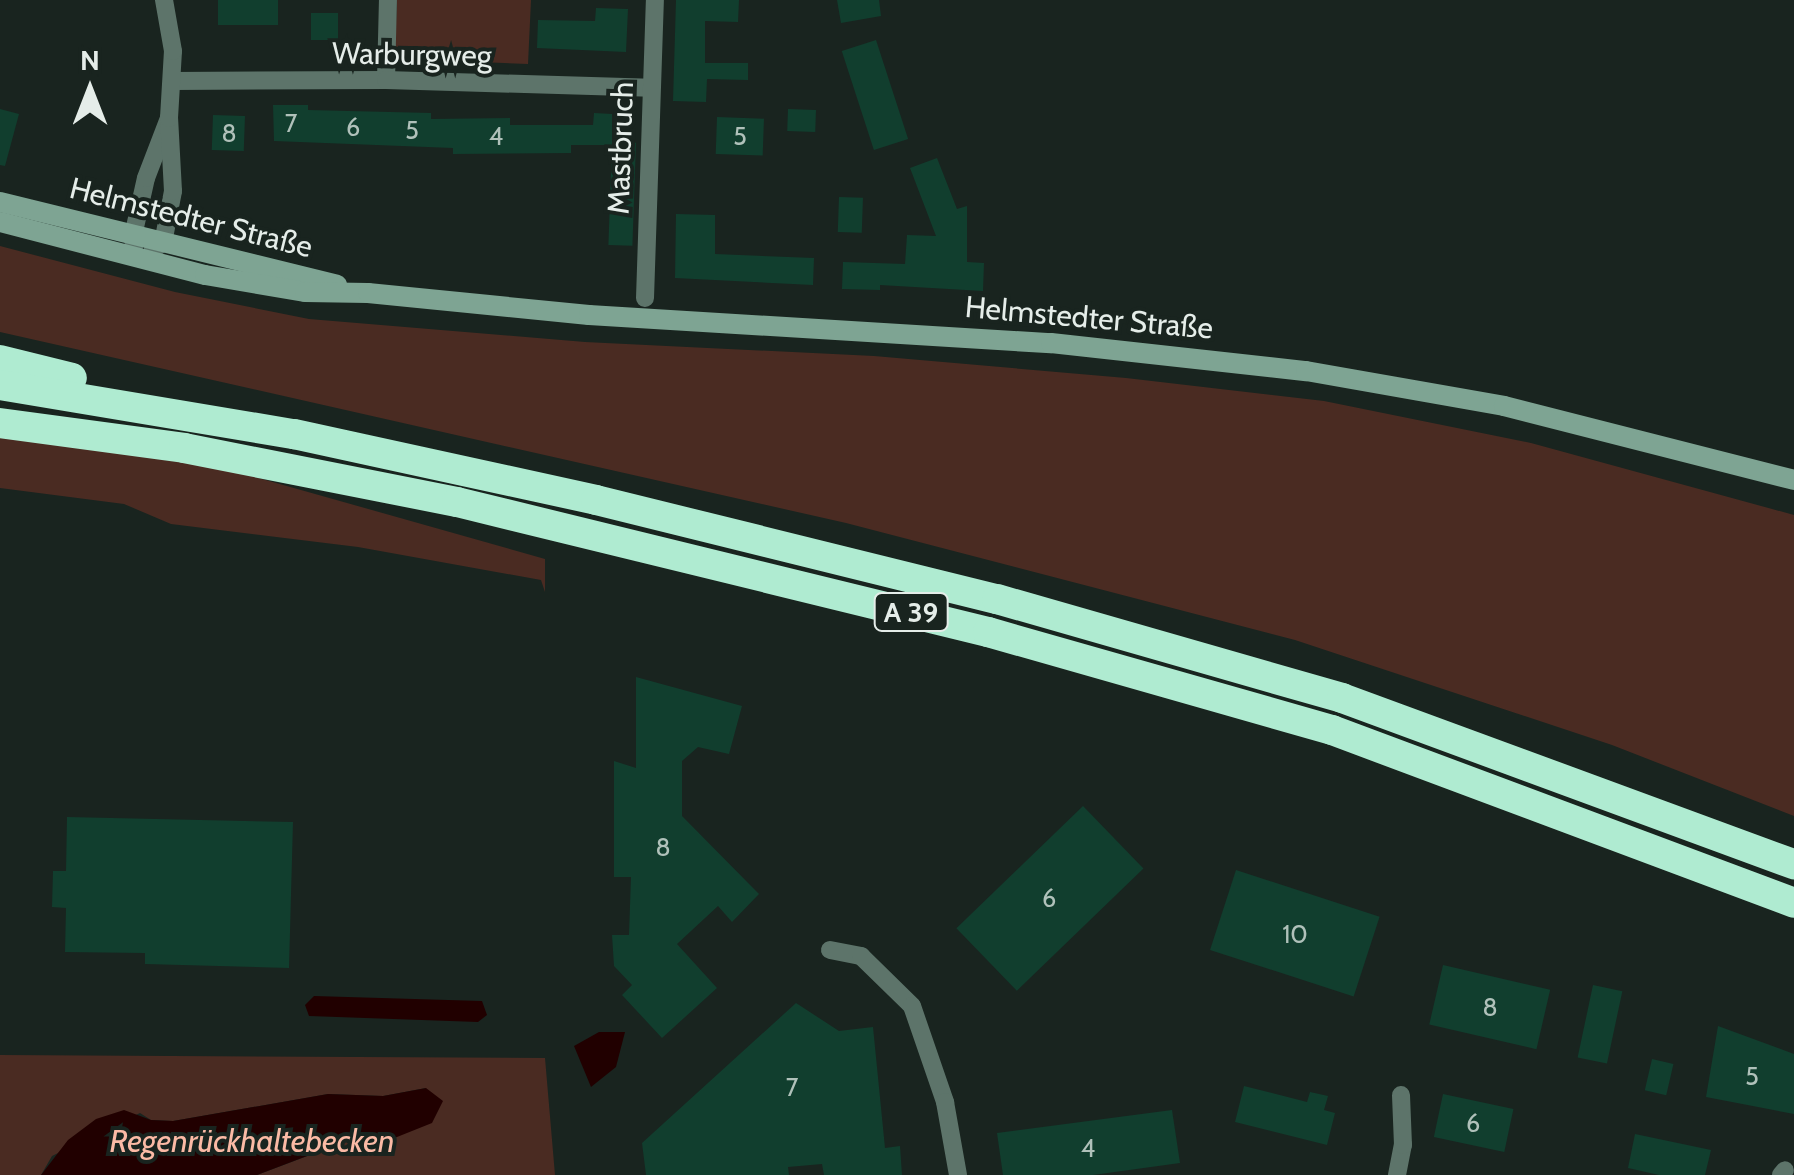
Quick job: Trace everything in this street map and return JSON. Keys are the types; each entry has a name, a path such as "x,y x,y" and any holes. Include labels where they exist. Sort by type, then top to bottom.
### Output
{"highway":[{"path":"0,360 72,378 144,407"},
{"name":"A 39","path":"0,385 294,434 596,500 1171,646 1490,749 1794,864"},
{"name":"A 39","path":"0,423 184,448 456,502 988,632 1332,730 1794,903"}],"street":[{"path":"164,0 173,51 173,191 163,243 136,258 133,236 146,178 170,118"},
{"path":"386,80 388,0"},
{"name":"Mastbruch","path":"644,298 655,0"},
{"name":"Warburgweg","path":"172,81 386,80 650,88"},
{"name":"Helmstedter Straße","path":"0,202 368,293"},
{"name":"Helmstedter Straße","path":"0,222 136,258 305,292 368,293 589,314 1051,343 1306,371 1504,406 1794,480"},
{"path":"830,950 861,956 912,1006 945,1102 958,1175"},
{"path":"1397,1175 1403,1145 1401,1095"}],"shaded area":[{"path":"397,0 531,0 528,64 406,59 395,46"},
{"path":"0,246 175,292 309,319 585,342 874,356 1126,378 1324,401 1531,443 1794,515 1794,816 1612,745 1295,640 846,523 0,332"},
{"path":"0,436 227,469 545,559 545,592 541,580 358,547 171,524 124,504 0,488"},
{"path":"0,1055 545,1058 555,1175 257,1175 350,1140 392,1139 426,1088 383,1096 328,1094 173,1121 151,1120 140,1113 52,1156 41,1175 0,1175"}],"water":[{"path":"314,996 482,1001 487,1015 478,1022 309,1016 305,1005"},
{"path":"599,1032 625,1032 616,1067 591,1087 574,1046"},
{"name":"Regenrückhaltebecken","path":"426,1088 443,1101 432,1123 392,1139 349,1140 257,1175 41,1175 68,1140 96,1119 124,1110 151,1120 173,1121 328,1094 383,1096"}],"building":[{"path":"218,0 278,0 278,25 218,25"},
{"path":"676,0 739,0 738,22 705,21 705,63 748,63 748,80 707,79 706,102 673,101"},
{"path":"837,0 879,0 881,16 841,23"},
{"path":"596,8 628,9 626,52 537,48 538,20 595,21"},
{"path":"311,13 338,13 338,40 311,40"},
{"path":"876,40 908,139 874,150 842,51"},
{"path":"273,105 308,105 308,110 431,113 431,119 510,118 510,125 593,125 594,113 612,114 612,145 571,145 571,153 453,154 453,148 274,141"},
{"path":"0,109 19,114 5,166 0,165"},
{"path":"788,109 816,110 815,132 787,131"},
{"path":"213,115 245,116 244,151 212,150"},
{"path":"717,117 764,119 763,156 716,154"},
{"path":"612,142 636,143 632,246 608,245"},
{"path":"937,158 957,209 967,206 967,262 984,263 983,291 880,285 880,290 842,289 843,262 905,264 907,235 936,236 910,168"},
{"path":"839,197 863,198 862,233 838,232"},
{"path":"676,214 715,215 715,254 814,258 813,285 675,278"},
{"path":"636,677 742,706 729,754 698,747 682,761 682,816 759,894 732,922 718,906 677,944 717,988 662,1038 622,995 632,985 614,966 612,935 629,935 631,877 614,877 614,761 636,768"},
{"path":"1083,806 1143,869 1017,991 956,928"},
{"path":"67,817 293,822 289,968 145,964 145,953 65,952 66,908 52,907 53,871 66,871"},
{"path":"1236,870 1380,917 1354,997 1210,950"},
{"path":"1443,965 1550,990 1536,1049 1429,1024"},
{"path":"1593,985 1622,991 1607,1064 1578,1057"},
{"path":"796,1003 839,1031 873,1027 885,1148 900,1146 902,1175 824,1175 822,1164 788,1167 789,1175 646,1175 642,1143"},
{"path":"1718,1026 1794,1054 1794,1114 1706,1097"},
{"path":"1652,1059 1673,1064 1666,1095 1645,1090"},
{"path":"1244,1086 1307,1102 1310,1092 1328,1096 1324,1110 1335,1113 1327,1145 1235,1122"},
{"path":"1443,1094 1513,1109 1504,1152 1434,1137"},
{"path":"1172,1110 1180,1163 1093,1175 1003,1175 997,1133"},
{"path":"1635,1134 1711,1150 1705,1175 1659,1175 1628,1168"}]}
